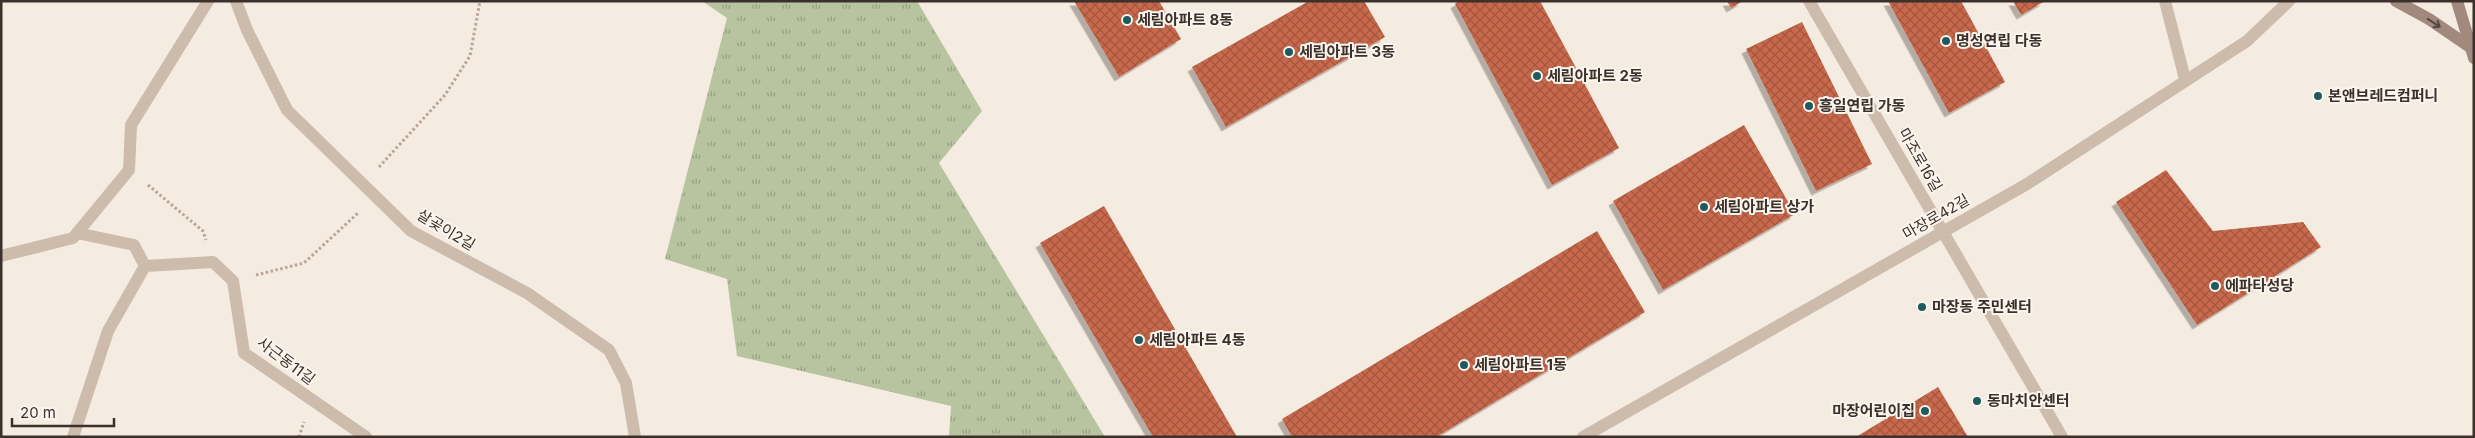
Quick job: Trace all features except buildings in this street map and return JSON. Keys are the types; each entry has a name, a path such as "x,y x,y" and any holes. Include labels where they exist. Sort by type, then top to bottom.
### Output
{"main road":[{"path":"2396,1 2429,19 2472,53"},
{"path":"2461,2 2472,53"}],"street":[{"path":"1,256 73,238 129,170 131,124 208,1"},
{"name":"살곶이2길","path":"236,1 247,30 287,110 411,231 527,293 610,350 626,383 635,437"},
{"name":"마조로16길","path":"1809,1 2062,437"},
{"path":"2164,1 2185,79"},
{"name":"마장로42길","path":"1582,437 2027,184 2185,79 2247,41 2289,1"},
{"path":"77,233 134,245 145,266"},
{"path":"145,266 213,262 233,281"},
{"path":"73,437 108,331 145,266"},
{"name":"사근동11길","path":"233,281 244,353 366,437"}],"path":[{"path":"363,184 446,95 470,56 480,1"},
{"path":"129,170 203,231 213,262"},
{"path":"233,281 304,263 376,197"}],"green space":[{"path":"702,1 917,1 982,111 939,163 1105,437 949,437 951,406 737,356 727,279 665,259 727,18"}],"place":[{"name":"세림아파트 8동","path":"1127,20"},
{"name":"명성연립 다동","path":"1946,41"},
{"name":"세림아파트 3동","path":"1289,52"},
{"name":"세림아파트 2동","path":"1537,76"},
{"name":"본앤브레드컴퍼니","path":"2318,96"},
{"name":"흥일연립 가동","path":"1809,106"},
{"name":"세림아파트 상가","path":"1704,207"},
{"name":"에파타성당","path":"2215,286"},
{"name":"마장동 주민센터","path":"1922,307"},
{"name":"세림아파트 4동","path":"1139,340"},
{"name":"세림아파트 1동","path":"1464,365"},
{"name":"동마치안센터","path":"1977,401"},
{"name":"마장어린이집","path":"1925,411"}]}
